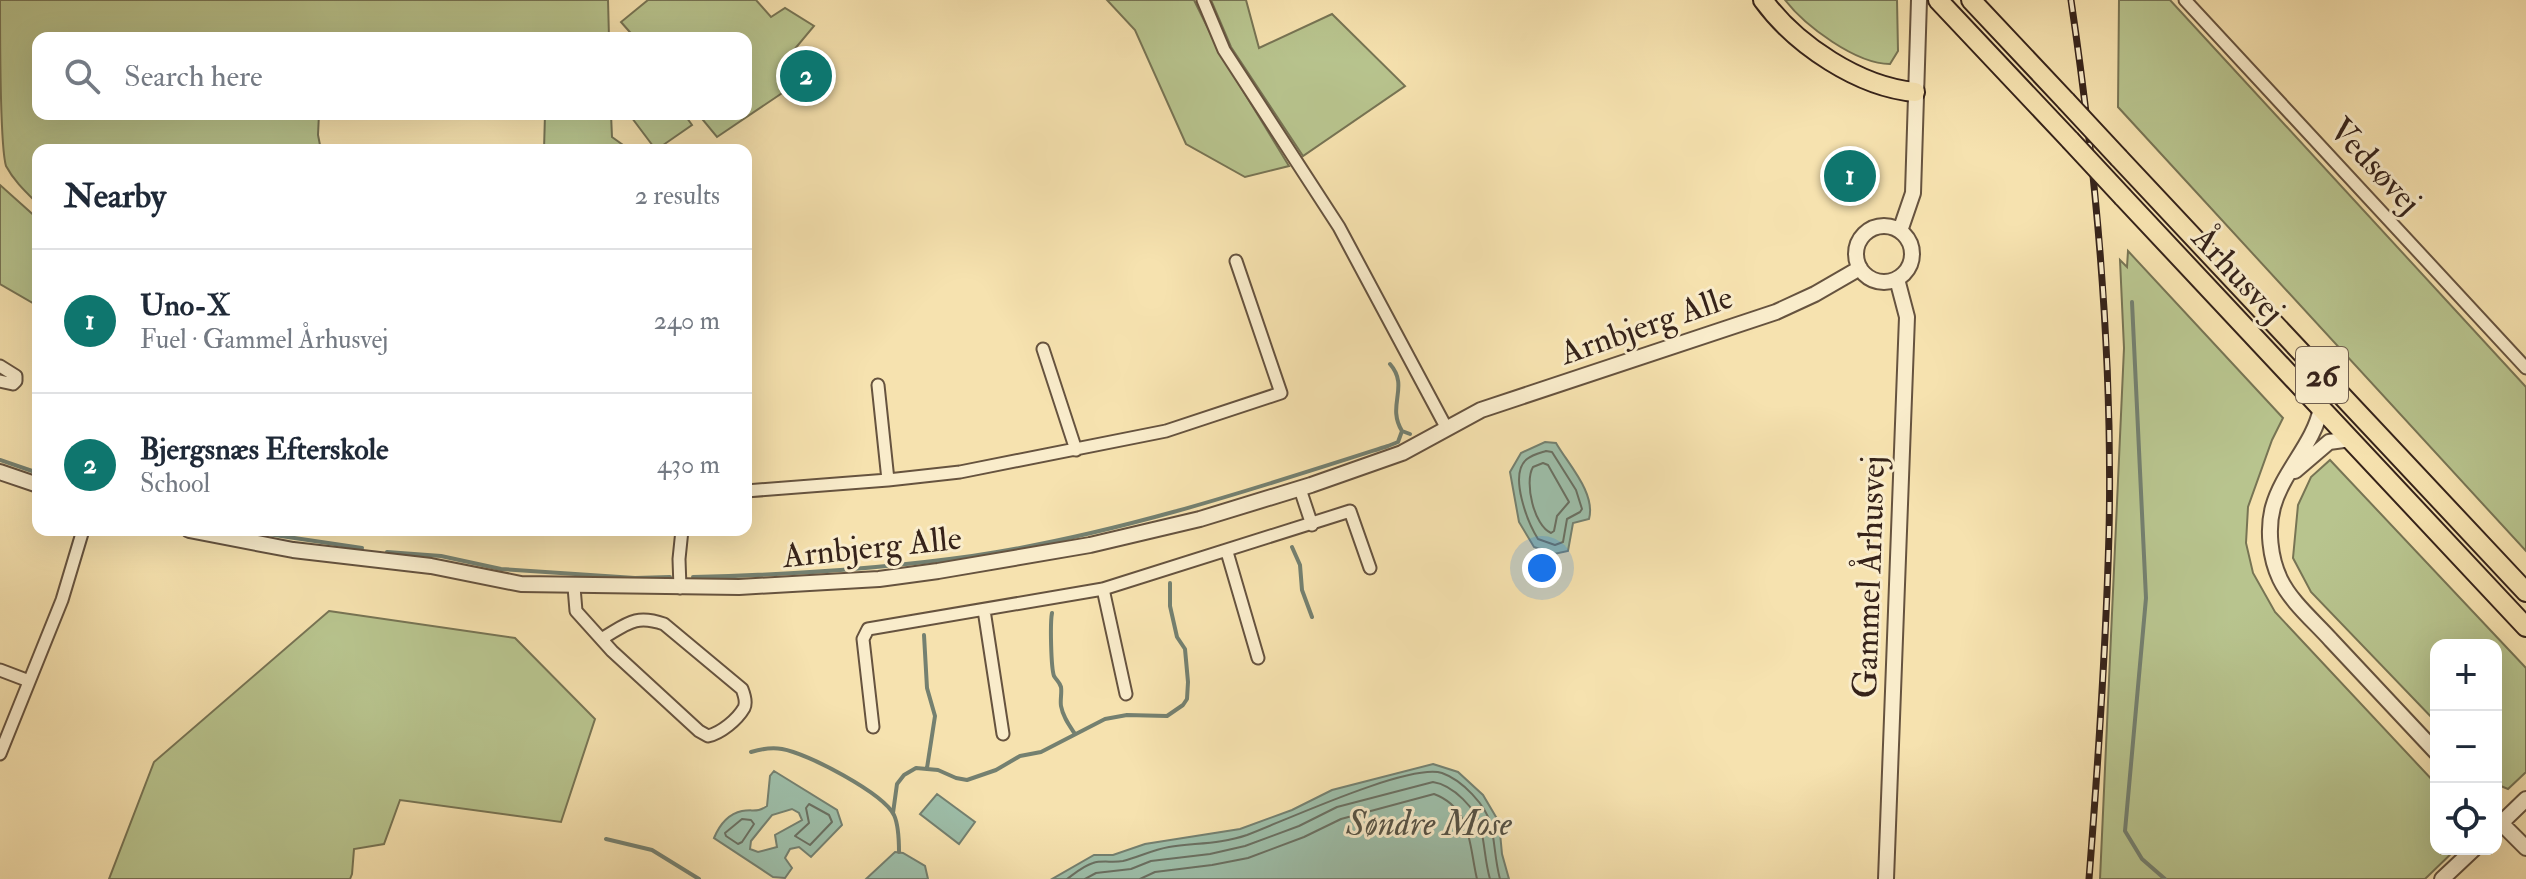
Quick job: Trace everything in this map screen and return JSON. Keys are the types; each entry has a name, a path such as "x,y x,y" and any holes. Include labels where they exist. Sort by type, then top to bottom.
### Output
{"main road":[{"path":"1763,0 1777,19 1823,57 1898,90 1915,92"},
{"name":"Århusvej","path":"1938,0 2526,627"},
{"name":"Århusvej","path":"1971,0 2526,592"}],"street":[{"path":"1203,0 1224,50 1339,227 1446,427"},
{"path":"1900,231 1913,193 1919,0"},
{"name":"Vedsøvej","path":"2185,0 2526,368"},
{"path":"1884,226 1900,231 1912,252 1908,268 1897,279 1877,281 1860,268 1856,252 1858,243 1868,231 1884,226"},
{"path":"752,491 960,472 1166,431 1281,393 1236,261"},
{"name":"Arnbjerg Alle","path":"220,536 293,550 431,566 521,584 574,587 794,585 879,579 977,566 1090,545 1200,519 1300,489 1402,453 1481,410 1776,312 1860,268"},
{"name":"Gammel Århusvej","path":"1886,879 1907,317 1897,279"},
{"path":"1043,349 1076,450"},
{"path":"0,366 16,376 13,384 0,381"},
{"path":"878,385 888,480"},
{"path":"2321,408 2315,429 2273,507 2271,548 2280,579 2300,607 2430,746"},
{"path":"2284,483 2329,442 2351,439"},
{"path":"0,472 32,483"},
{"path":"1300,489 1312,525"},
{"path":"873,727 863,639 868,629 1103,589 1350,511 1370,568"},
{"path":"0,754 62,600 81,536"},
{"path":"680,588 681,536"},
{"path":"1227,552 1258,658"},
{"path":"574,587 576,611 612,651 699,731 708,736 719,733 744,708 742,689 664,624 635,619 603,638"},
{"path":"1103,589 1126,694"},
{"path":"984,610 1003,734"},
{"path":"0,670 29,681"},
{"path":"2502,820 2526,799"},
{"path":"2502,827 2526,848"},
{"path":"2442,879 2468,855"}],"green space":[{"path":"0,0 608,0 609,32 32,32 32,120 319,120 320,144 32,144 32,198 6,166 1,113"},
{"path":"648,0 756,0 771,17 785,8 814,26 793,51 797,83 752,113 752,32 630,32 621,22"},
{"path":"1107,0 1194,0 1220,53 1289,166 1245,177 1186,144 1135,30"},
{"path":"1211,0 1246,0 1259,48 1332,14 1405,86 1303,156 1231,47"},
{"path":"1785,0 1897,0 1898,51 1890,64 1862,58 1818,32"},
{"path":"2119,0 2170,0 2526,387 2526,551 2118,107"},
{"path":"545,120 611,120 612,137 622,144 544,144"},
{"path":"634,120 688,120 692,125 665,144 652,144"},
{"path":"703,120 742,120 717,137"},
{"path":"0,185 32,214 32,303 0,284"},
{"path":"2128,251 2283,418 2248,507 2246,543 2253,573 2275,612 2430,778 2430,855 2450,855 2425,879 2100,879 2124,348 2120,260 2127,267"},
{"path":"2330,460 2499,639 2430,639 2430,716 2311,592 2293,558 2298,505 2311,477"},
{"path":"329,611 515,638 595,719 561,822 400,800 384,844 354,849 350,879 109,879 154,762"},
{"path":"2502,643 2526,668 2526,772 2508,789 2502,786"}],"water":[{"path":"1545,442 1556,443 1574,469 1585,489 1590,509 1589,519 1573,523 1568,551 1554,554 1534,547 1519,522 1510,472 1521,453"},
{"name":"Søndre Mose","path":"1433,764 1458,772 1483,795 1499,822 1502,854 1509,879 1052,879 1094,855 1113,855 1145,844 1240,829 1292,810 1332,790"},
{"path":"774,771 837,810 842,825 811,857 799,847 790,849 785,858 792,868 785,878 773,877 714,838 721,825 732,815 767,806 770,776","holes":["792,809 799,813 802,820 775,835 777,847 758,852 750,849 751,841 772,815"]},
{"path":"937,794 975,822 959,844 920,814"},
{"path":"895,852 903,853 925,866 928,879 866,879"}],"waterway":[{"path":"2132,302 2146,598 2125,831 2142,859 2165,879"},
{"path":"1390,364 1398,381 1396,413 1402,431"},
{"path":"693,577 867,568 1025,547 1130,524 1234,495 1388,446 1398,442 1402,431 1410,434"},
{"path":"0,460 32,471"},
{"path":"281,536 362,548"},
{"path":"1292,547 1300,565 1302,590 1312,617"},
{"path":"387,552 441,556 501,569 635,578 670,577"},
{"path":"893,813 897,784 916,768 938,770 967,780 996,770 1020,756 1041,752 1105,719 1127,715 1167,716 1183,705 1187,699 1188,682 1185,649 1177,637 1170,606 1170,583"},
{"path":"1052,613 1053,671 1061,687 1063,714 1075,734"},
{"path":"924,635 927,688 935,716 927,768"},
{"path":"751,752 774,748 794,752 826,766 875,796 894,815 899,852"},
{"path":"606,839 652,850 699,879"}],"railway":[{"path":"2071,0 2096,199 2106,332 2110,466 2108,576 2089,879"}],"place":[{"name":"Bjergsnæs Efterskole","path":"806,76"},
{"name":"Uno-X","path":"1850,176"}]}
